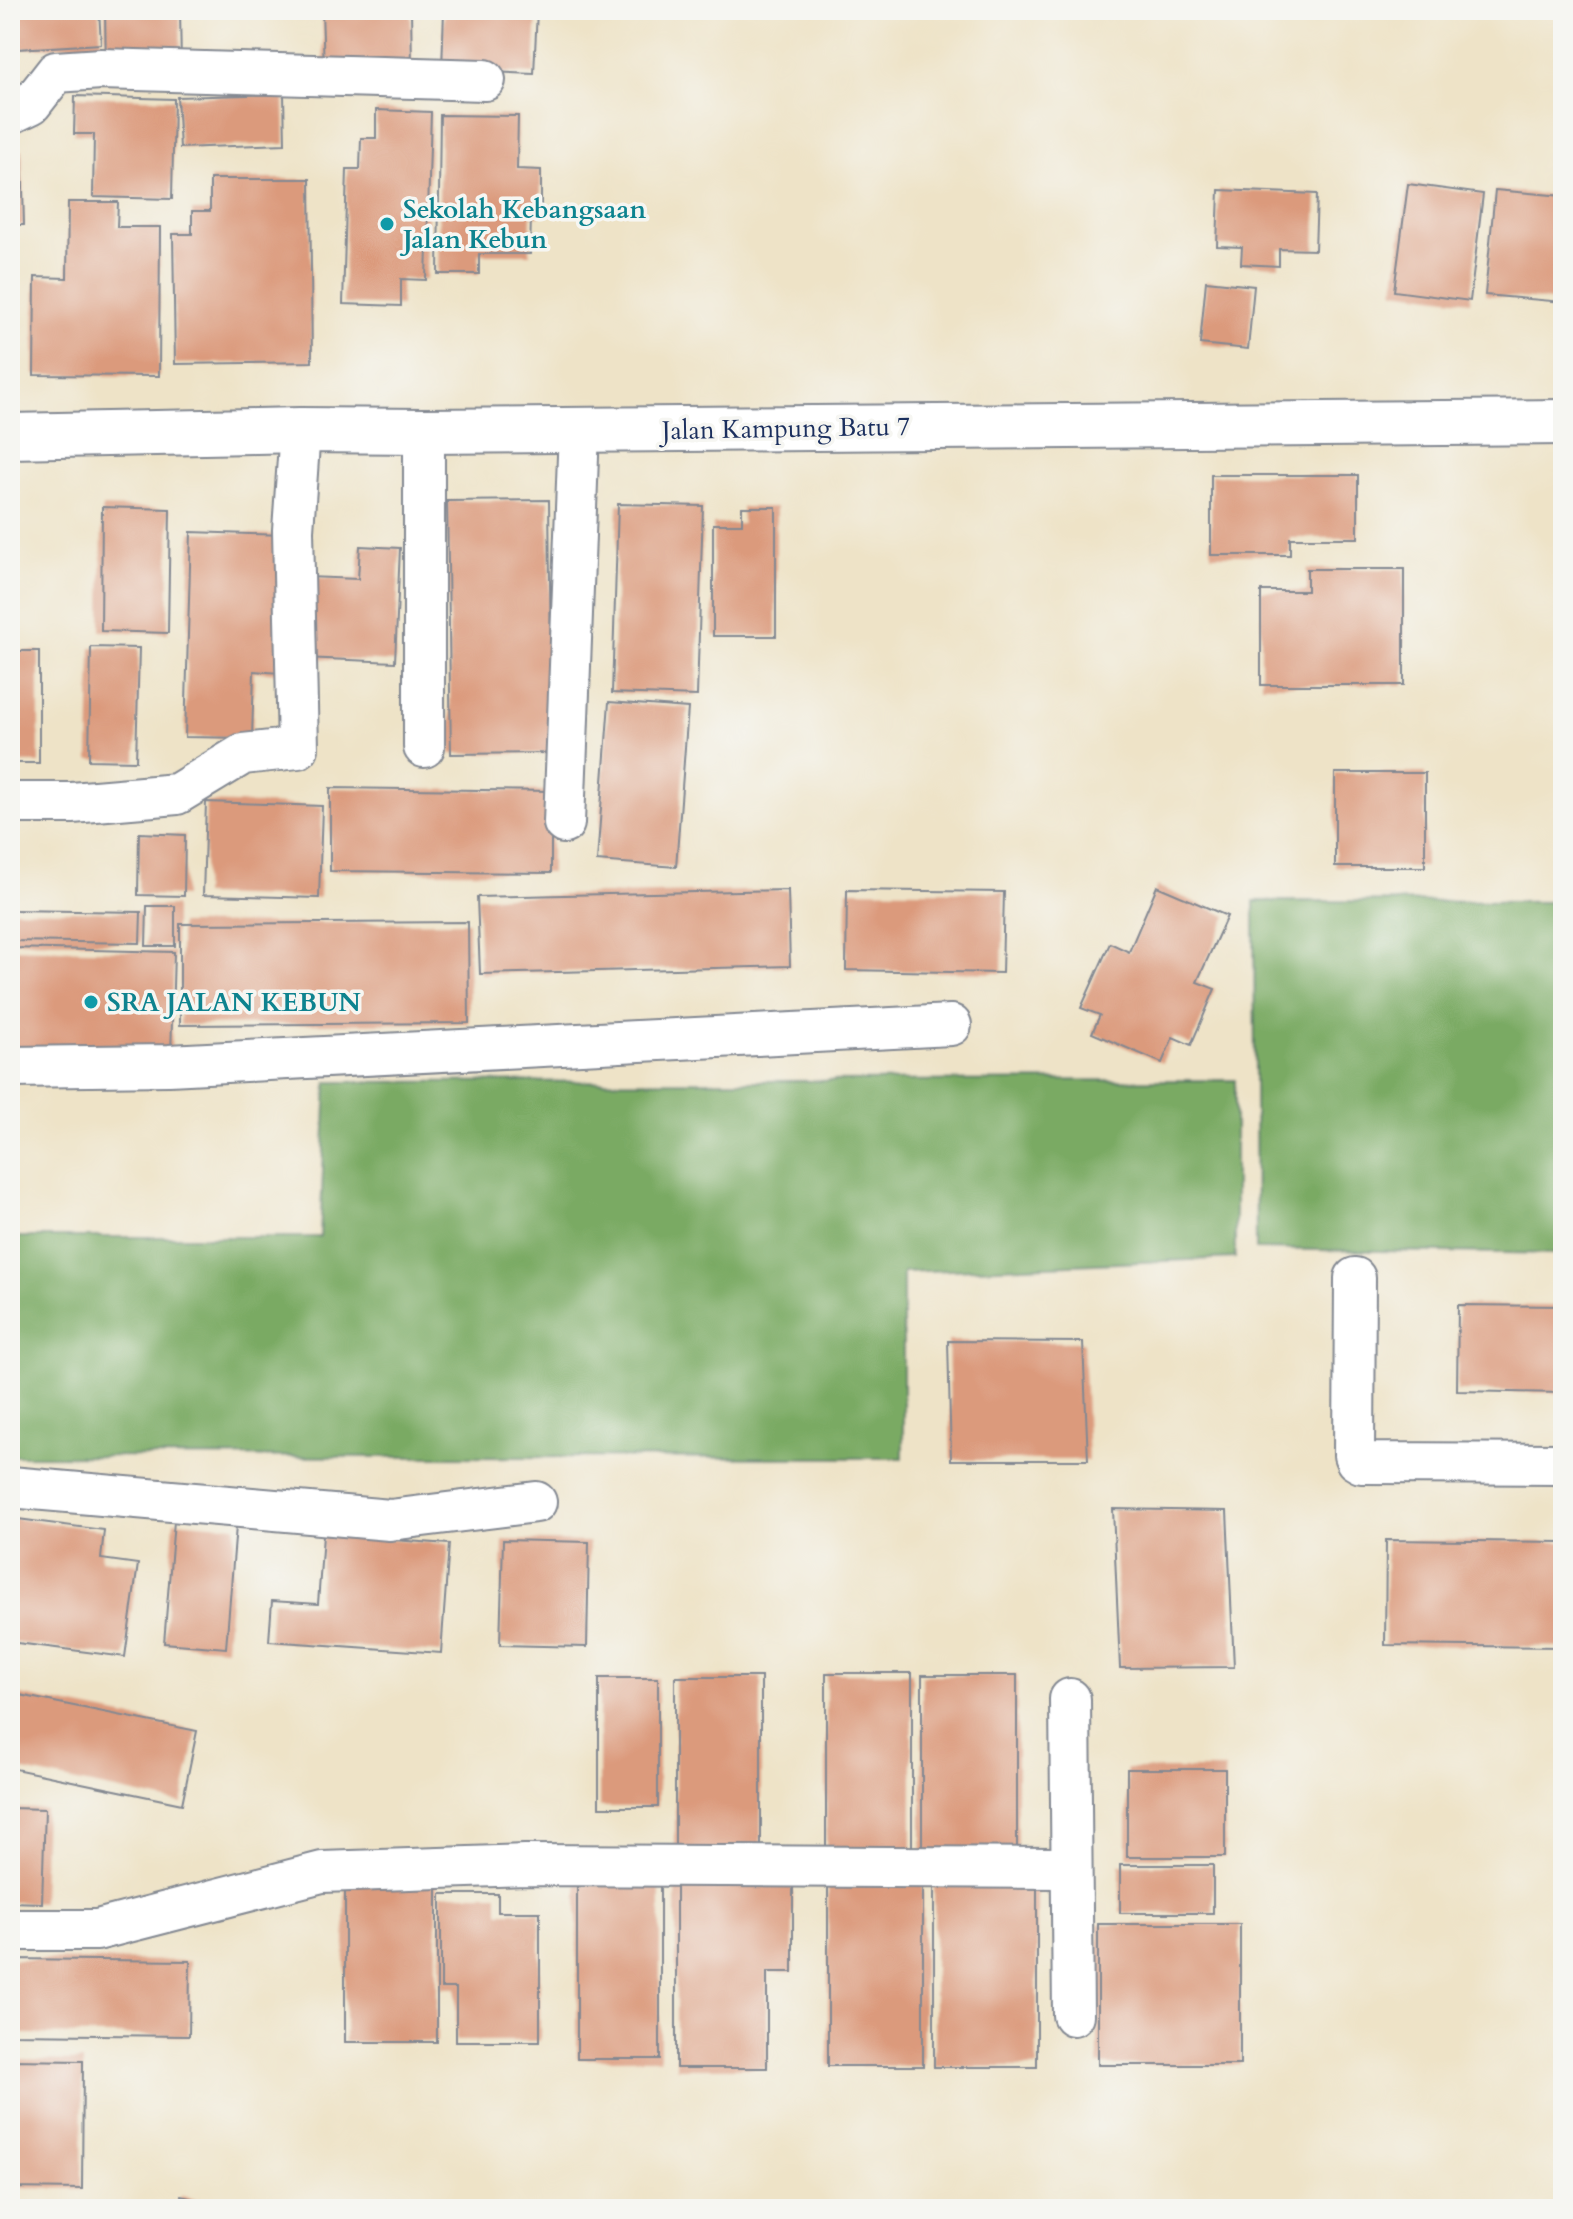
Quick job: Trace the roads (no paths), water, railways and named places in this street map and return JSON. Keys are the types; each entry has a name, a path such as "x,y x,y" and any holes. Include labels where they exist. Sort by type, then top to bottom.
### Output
{"street":[{"path":"10,114 31,104 56,72 101,69 485,80"},
{"name":"Jalan Kampung Batu 7","path":"10,436 300,430 1563,422"},
{"path":"10,803 72,803 177,794 243,754 298,748 293,530 300,430"},
{"path":"564,823 579,430"},
{"path":"424,431 424,747"},
{"path":"10,1067 169,1065 951,1025"},
{"path":"1355,1278 1356,1460 1361,1463 1563,1464"},
{"path":"10,1487 390,1520 536,1502"},
{"path":"1070,1699 1073,2015"},
{"path":"10,1930 97,1930 322,1872 525,1865 1070,1868"}],"place":[{"name":"Sekolah Kebangsaan Jalan Kebun","path":"387,224"},
{"name":"SRA JALAN KEBUN","path":"91,1002"}]}
